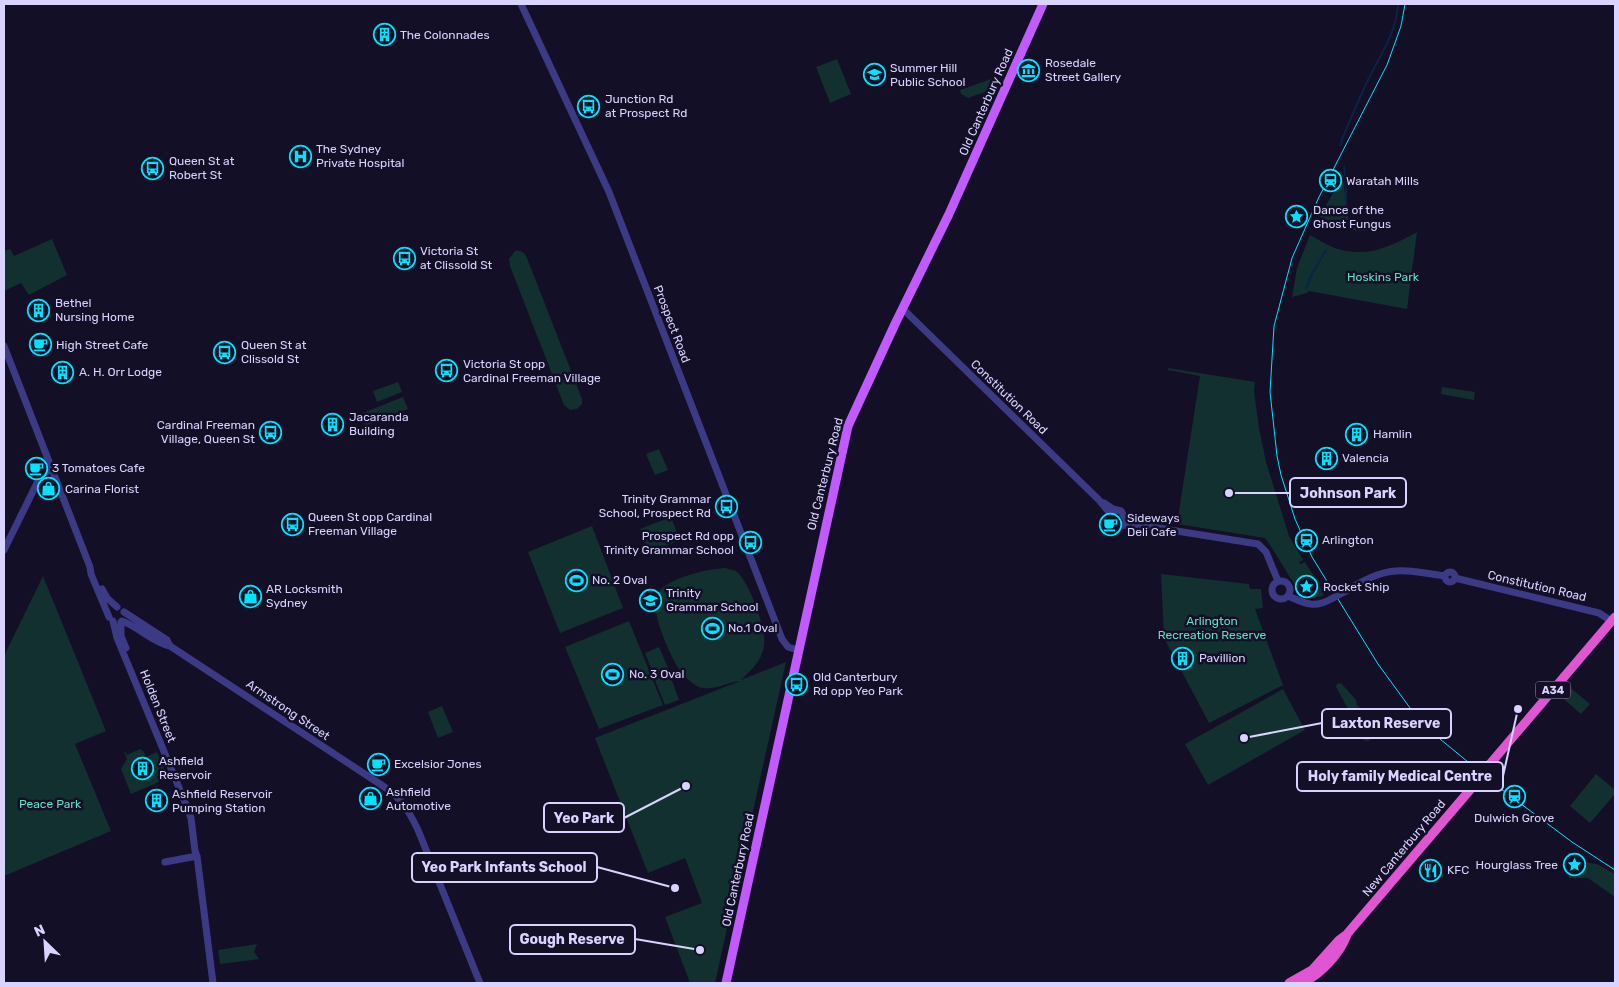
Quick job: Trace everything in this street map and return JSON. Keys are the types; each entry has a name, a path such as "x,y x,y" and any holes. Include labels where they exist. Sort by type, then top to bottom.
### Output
{"highway":[{"name":"New Canterbury Road","path":"1289,983 1304,980 1339,940 1347,934 1613,619"}],"main road":[{"name":"Old Canterbury Road","path":"726,983 848,426 952,207 1043,4"}],"street":[{"name":"Prospect Road","path":"521,4 608,192 782,639 788,647 798,650"},
{"name":"Constitution Road","path":"903,309 1118,517 1139,525 1258,544 1266,552 1278,582"},
{"name":"Holden Street","path":"4,346 90,567 91,574 191,818 213,983"},
{"path":"4,550 38,480 44,473 52,469"},
{"name":"Holden Street","path":"90,567 95,572 105,596 117,607"},
{"name":"Constitution Road","path":"1288,596 1314,605 1325,602 1373,576 1394,570 1445,576 1451,572 1455,578 1599,612 1613,619"},
{"path":"1283,581 1290,589 1288,596 1279,598 1273,594 1273,587 1278,582 1283,581"},
{"path":"117,607 124,612 125,616 117,623 111,619 111,610 117,607"},
{"name":"Armstrong Street","path":"124,612 167,640 170,646"},
{"name":"Holden Street","path":"121,621 121,636 193,811 199,850 197,856"},
{"name":"Armstrong Street","path":"121,621 135,627 162,644 170,646 394,793 400,799 410,812 480,983"},
{"path":"165,862 197,856"}],"green space":[{"path":"837,59 851,94 830,103 816,67"},
{"path":"1003,70 996,88 968,98 961,94 960,90 994,78 993,74"},
{"path":"1342,176 1345,210 1349,219 1387,227 1367,231 1352,230 1320,217"},
{"name":"Hoskins Park","path":"1417,232 1407,309 1309,291 1292,297 1297,268 1310,235 1334,248 1360,252 1389,246"},
{"path":"52,239 67,275 29,295 21,283 4,291 4,251 10,249 14,256"},
{"path":"515,251 523,252 527,258 582,399 582,404 577,409 570,410 564,405 510,266 509,259"},
{"path":"1168,368 1255,382 1254,391 1259,428 1266,462 1289,536 1303,560 1299,562 1300,564 1305,562 1324,595 1312,598 1301,593 1265,538 1177,524 1200,376 1168,370"},
{"path":"398,382 402,392 377,402 373,391"},
{"path":"1442,387 1475,392 1474,400 1441,394"},
{"path":"403,397 408,409 365,426 360,414"},
{"path":"659,449 668,470 655,475 646,454"},
{"path":"671,517 680,540 649,553 640,529"},
{"name":"No. 2 Oval","path":"592,526 623,608 560,633 528,552"},
{"path":"725,568 736,571 741,576 756,606 763,629 763,651 752,669 741,680 786,662 715,983 690,983 665,917 702,903 685,858 648,873 595,738 740,681 715,688 704,688 689,681 679,669 669,651 656,609 658,593 671,582 699,572"},
{"name":"Arlington Recreation Reserve","path":"1161,574 1249,584 1250,589 1261,589 1263,608 1255,609 1283,685 1209,723 1164,638"},
{"name":"Peace Park","path":"43,576 106,731 75,744 111,831 4,876 4,656"},
{"name":"No. 3 Oval","path":"629,621 663,705 599,729 565,647"},
{"path":"659,647 669,670 654,676 645,653"},
{"path":"669,672 679,700 665,705 654,678"},
{"path":"1341,683 1356,700 1357,705 1361,709 1360,720 1370,734 1370,740 1362,739 1357,733 1357,726 1336,687 1337,684"},
{"path":"1567,685 1590,704 1581,714 1559,695"},
{"path":"1283,689 1305,730 1208,785 1185,744"},
{"path":"442,706 453,732 438,738 428,712"},
{"path":"140,749 146,757 157,752 167,775 161,781 131,794 121,769 127,759 124,752 127,755"},
{"path":"1596,774 1615,790 1615,794 1590,823 1570,806"},
{"path":"1568,852 1582,862 1597,864 1615,874 1615,897 1588,878 1569,878"},
{"path":"257,944 254,952 259,959 220,964 218,950"}],"waterway":[{"path":"1341,145 1362,93 1392,33 1398,4"},
{"path":"1344,166 1346,210"},
{"path":"1306,288 1326,250"}],"tram line":[{"path":"1405,4 1401,26 1387,65 1319,197 1292,258 1274,326 1270,392 1281,475 1295,519 1312,557 1378,664 1413,712 1440,739 1501,789 1572,842 1615,870"}],"place":[{"name":"The Colonnades","path":"384,35"},
{"name":"Rosedale Street Gallery","path":"1029,70"},
{"name":"Summer Hill Public School","path":"874,75"},
{"name":"Junction Rd at Prospect Rd","path":"589,106"},
{"name":"The Sydney Private Hospital","path":"300,156"},
{"name":"Queen St at Robert St","path":"153,168"},
{"name":"Waratah Mills","path":"1330,181"},
{"name":"Dance of the Ghost Fungus","path":"1297,217"},
{"name":"Victoria St at Clissold St","path":"404,258"},
{"name":"Bethel Nursing Home","path":"39,310"},
{"name":"High Street Cafe","path":"40,345"},
{"name":"Queen St at Clissold St","path":"225,352"},
{"name":"Victoria St opp Cardinal Freeman Village","path":"447,371"},
{"name":"A. H. Orr Lodge","path":"63,372"},
{"name":"Jacaranda Building","path":"333,424"},
{"name":"Cardinal Freeman Village, Queen St","path":"271,432"},
{"name":"Hamlin","path":"1357,434"},
{"name":"Valencia","path":"1326,458"},
{"name":"3 Tomatoes Cafe","path":"36,468"},
{"name":"Carina Florist","path":"49,489"},
{"name":"Johnson Park","path":"1229,493"},
{"name":"Trinity Grammar School, Prospect Rd","path":"727,506"},
{"name":"Queen St opp Cardinal Freeman Village","path":"292,524"},
{"name":"Sideways Deli Cafe","path":"1111,525"},
{"name":"Arlington","path":"1306,540"},
{"name":"Prospect Rd opp Trinity Grammar School","path":"750,543"},
{"name":"No. 2 Oval","path":"576,580"},
{"name":"Rocket Ship","path":"1307,587"},
{"name":"AR Locksmith Sydney","path":"250,596"},
{"name":"Trinity Grammar School","path":"650,600"},
{"name":"No.1 Oval","path":"712,628"},
{"name":"Pavillion","path":"1183,658"},
{"name":"No. 3 Oval","path":"613,674"},
{"name":"Old Canterbury Rd opp Yeo Park","path":"797,684"},
{"name":"Holy family Medical Centre","path":"1518,709"},
{"name":"Laxton Reserve","path":"1244,738"},
{"name":"Excelsior Jones","path":"378,764"},
{"name":"Ashfield Reservoir","path":"143,768"},
{"name":"Yeo Park","path":"686,786"},
{"name":"Dulwich Grove","path":"1514,797"},
{"name":"Ashfield Automotive","path":"370,799"},
{"name":"Ashfield Reservoir Pumping Station","path":"156,801"},
{"name":"Hourglass Tree","path":"1574,865"},
{"name":"KFC","path":"1431,870"},
{"name":"Yeo Park Infants School","path":"675,888"},
{"name":"Gough Reserve","path":"700,950"}]}
